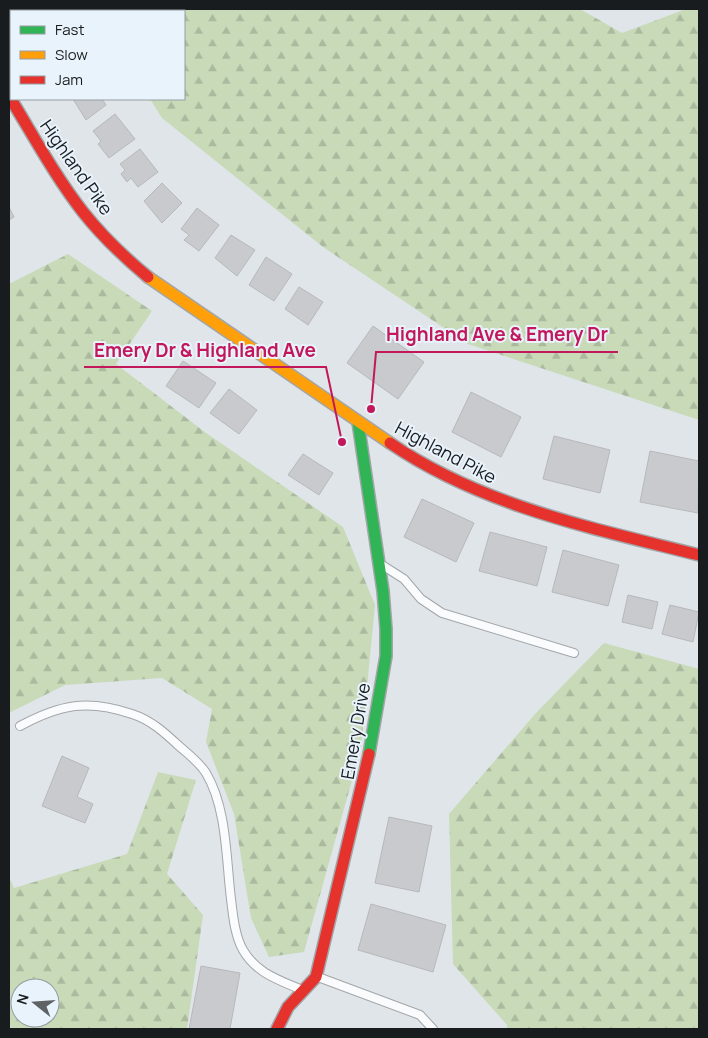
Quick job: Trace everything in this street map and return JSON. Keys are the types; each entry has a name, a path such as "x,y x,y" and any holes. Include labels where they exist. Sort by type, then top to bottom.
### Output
{"street":[{"name":"Highland Pike","path":"11,100 54,170 84,213 128,260 157,285 412,458 483,493 543,515 699,555"},
{"name":"Emery Drive","path":"277,1029 288,1007 316,977 324,950 364,780 386,656 386,629 379,563 358,422"}],"lane":[{"path":"379,563 404,579 421,599 442,614 574,653"},
{"path":"20,726 45,713 71,706 91,704 112,707 157,726 194,759 206,772 215,792 222,824 234,923 242,949 252,963 264,973 304,991"},
{"path":"316,977 420,1015 433,1029"}],"green space":[{"path":"580,9 622,33 686,9 699,9 699,420 468,344 323,247 162,118 151,100 185,100 185,10 92,10"},
{"path":"68,254 152,311 116,364 206,433 343,527 375,605 361,748 304,952 269,957 251,918 234,814 206,742 212,709 162,678 65,685 9,713 9,284"},
{"path":"604,643 699,669 699,1029 507,1029 507,1025 453,964 449,814 535,714"},
{"path":"158,772 196,780 167,874 203,915 187,1029 11,1029 60,1028 60,978 10,978 10,1025 9,877 14,888 127,854"}],"building":[{"path":"74,100 103,100 106,105 86,120"},
{"path":"115,114 135,139 109,158 98,144 101,141 93,131"},
{"path":"140,149 158,172 138,187 131,178 127,182 121,174 125,170 120,164"},
{"path":"162,183 182,203 162,223 144,201"},
{"path":"9,207 14,217 9,220"},
{"path":"197,208 219,225 199,251 184,240 189,235 181,229"},
{"path":"231,235 255,250 237,276 215,258"},
{"path":"266,257 292,274 274,301 249,285"},
{"path":"299,287 323,302 308,325 285,309"},
{"path":"373,326 424,362 398,399 347,363"},
{"path":"183,361 216,383 199,408 166,386"},
{"path":"229,389 257,410 239,434 210,413"},
{"path":"471,392 521,417 501,457 452,432"},
{"path":"554,436 610,450 600,493 543,479"},
{"path":"650,451 699,461 698,513 640,502"},
{"path":"303,454 333,473 319,495 288,475"},
{"path":"422,499 474,523 456,562 404,537"},
{"path":"490,532 547,547 537,586 479,571"},
{"path":"563,550 619,565 608,606 552,592"},
{"path":"628,595 658,602 652,629 622,622"},
{"path":"670,605 699,612 693,642 662,634"},
{"path":"62,756 89,768 77,797 93,804 85,823 42,806"},
{"path":"389,817 432,826 419,892 375,883"},
{"path":"371,904 446,925 433,972 358,950"},
{"path":"201,966 240,973 230,1029 189,1029"}],"traffic: fast":[{"path":"358,422 383,591 386,629 386,656 369,754"}],"traffic: slow":[{"path":"148,277 390,443"}],"traffic: jam":[{"path":"11,100 54,170 83,212 114,246 148,277"},
{"path":"390,443 425,465 500,499 578,524 699,555"},
{"path":"277,1029 288,1007 316,977 369,754"}],"place":[{"name":"Highland Ave & Emery Dr","path":"371,409"},
{"name":"Emery Dr & Highland Ave","path":"342,442"}]}
